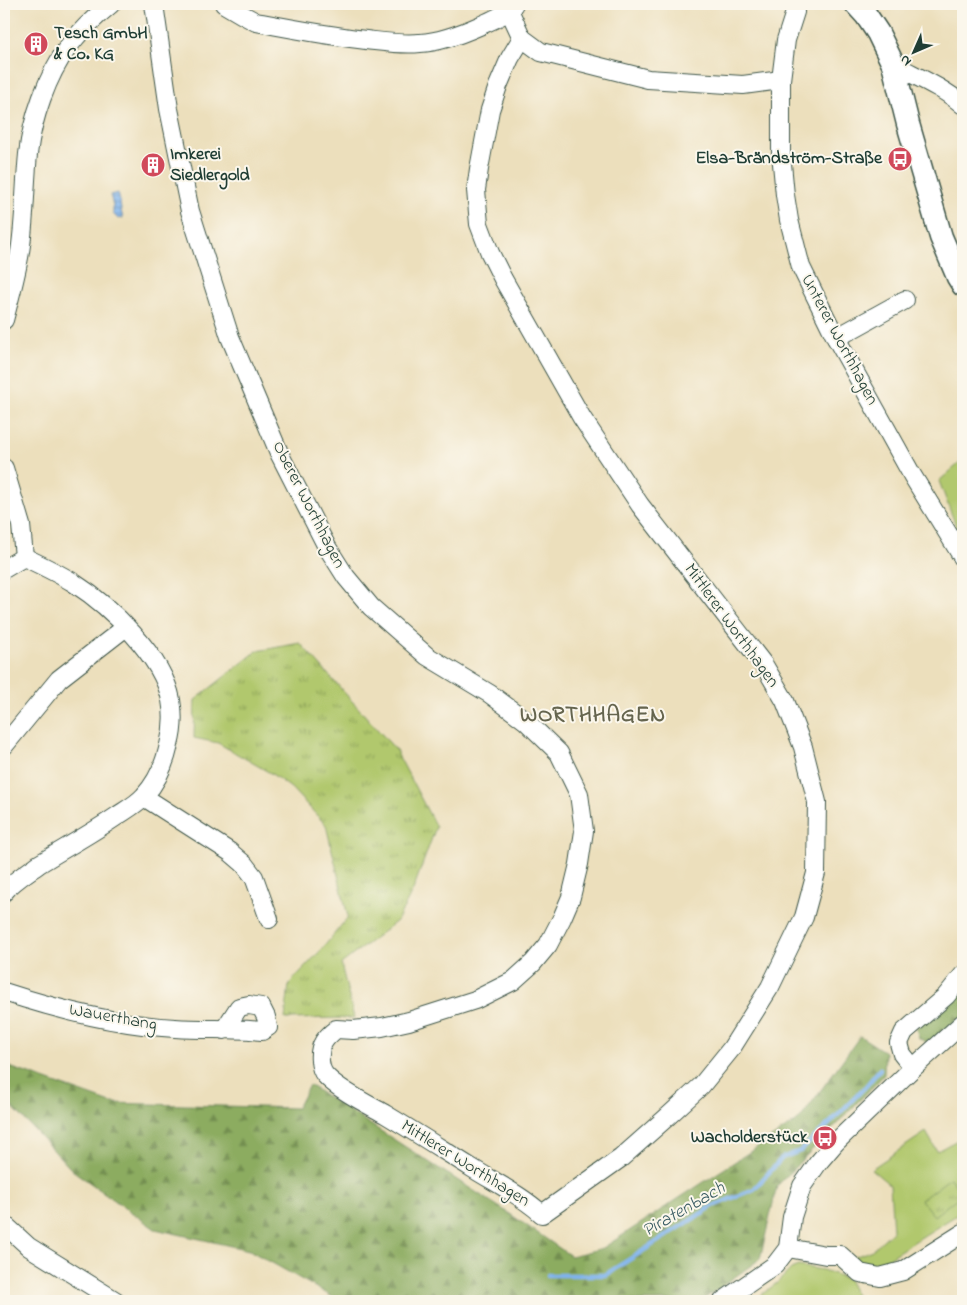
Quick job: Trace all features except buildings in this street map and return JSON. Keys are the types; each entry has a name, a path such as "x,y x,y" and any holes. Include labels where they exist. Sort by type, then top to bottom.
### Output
{"main road":[{"path":"856,4 878,33 893,64 908,124 941,237 963,285"}],"street":[{"path":"4,320 8,284 21,246 28,152 40,102 55,68 68,47 97,15 111,4"},
{"name":"Oberer Worthhagen","path":"154,4 169,109 190,211 230,337 280,455 327,548 346,578 371,607 427,656 490,694 526,721 559,753 579,794 584,831 580,864 571,897 562,918 548,945 533,963 513,980 475,1000 409,1021 382,1027 353,1030 336,1029"},
{"path":"224,4 256,22 387,43 420,43 466,32 500,17 512,7 522,38 541,52 648,78 743,85 781,80"},
{"name":"Unterer Worthhagen","path":"796,12 786,40 781,80 781,153 789,220 801,267 836,338 912,475 963,558"},
{"name":"Mittlerer Worthhagen","path":"336,1029 323,1043 320,1055 324,1074 338,1087 426,1138 530,1203 542,1214 621,1158 707,1079 731,1049 774,980 804,917 816,872 817,802 803,747 785,701 764,665 640,505 582,418 503,279 490,253 479,224 476,190 478,169 490,110 510,58 522,38"},
{"path":"893,64 954,97 963,105"},
{"path":"836,338 905,300"},
{"path":"4,468 21,525 24,557"},
{"path":"4,568 24,557"},
{"path":"4,892 10,884 22,875 108,822 144,797 166,760 173,728 171,700 163,677 150,654 101,602 75,584 24,557"},
{"path":"4,746 60,679 126,627"},
{"path":"144,797 230,852 244,864 254,877 269,920"},
{"path":"913,1068 902,1054 898,1043 904,1032 946,996 963,975"},
{"name":"Wauerthang","path":"4,992 43,1005 135,1024 224,1030"},
{"path":"723,1301 775,1265 788,1248 792,1217 802,1186 836,1142 963,1023"},
{"path":"4,1224 29,1247 116,1301"},
{"path":"788,1248 826,1255 840,1255 860,1273 880,1277 904,1271 963,1233"}],"green space":[{"path":"963,460 963,537 956,526 939,481"},
{"path":"300,643 395,749 436,827 413,890 397,921 341,964 354,1018 285,1019 289,984 322,949 348,917 326,825 291,788 272,774 218,743 194,738 195,700 257,651"},
{"path":"963,982 963,1016 928,1043 919,1038 916,1028"},
{"path":"860,1036 885,1052 884,1075 777,1186 760,1259 701,1301 340,1301 249,1250 155,1229 72,1170 4,1098 4,1065 111,1103 297,1108 309,1085 507,1212 571,1256 603,1248 800,1119"},
{"path":"926,1132 937,1151 963,1137 963,1211 890,1257 896,1268 867,1270 852,1258 872,1250 893,1231 890,1185 871,1169"},
{"path":"950,1178 962,1194 934,1216 921,1200"},
{"path":"798,1266 823,1270 848,1279 859,1301 753,1301 777,1283 791,1269"}],"water":[{"path":"118,193 123,218 118,219 113,214 110,195"}],"waterway":[{"name":"Piratenbach","path":"548,1275 605,1275 713,1206 754,1189 782,1158 800,1151 831,1122 880,1069"}],"place":[{"name":"Tesch GmbH & Co. KG","path":"36,44"},
{"name":"Elsa-Brändström-Straße","path":"900,159"},
{"name":"Imkerei Siedlergold","path":"153,165"},
{"name":"Wacholderstück","path":"825,1138"}],"district":[{"name":"WORTHHAGEN","path":"593,716"}]}
